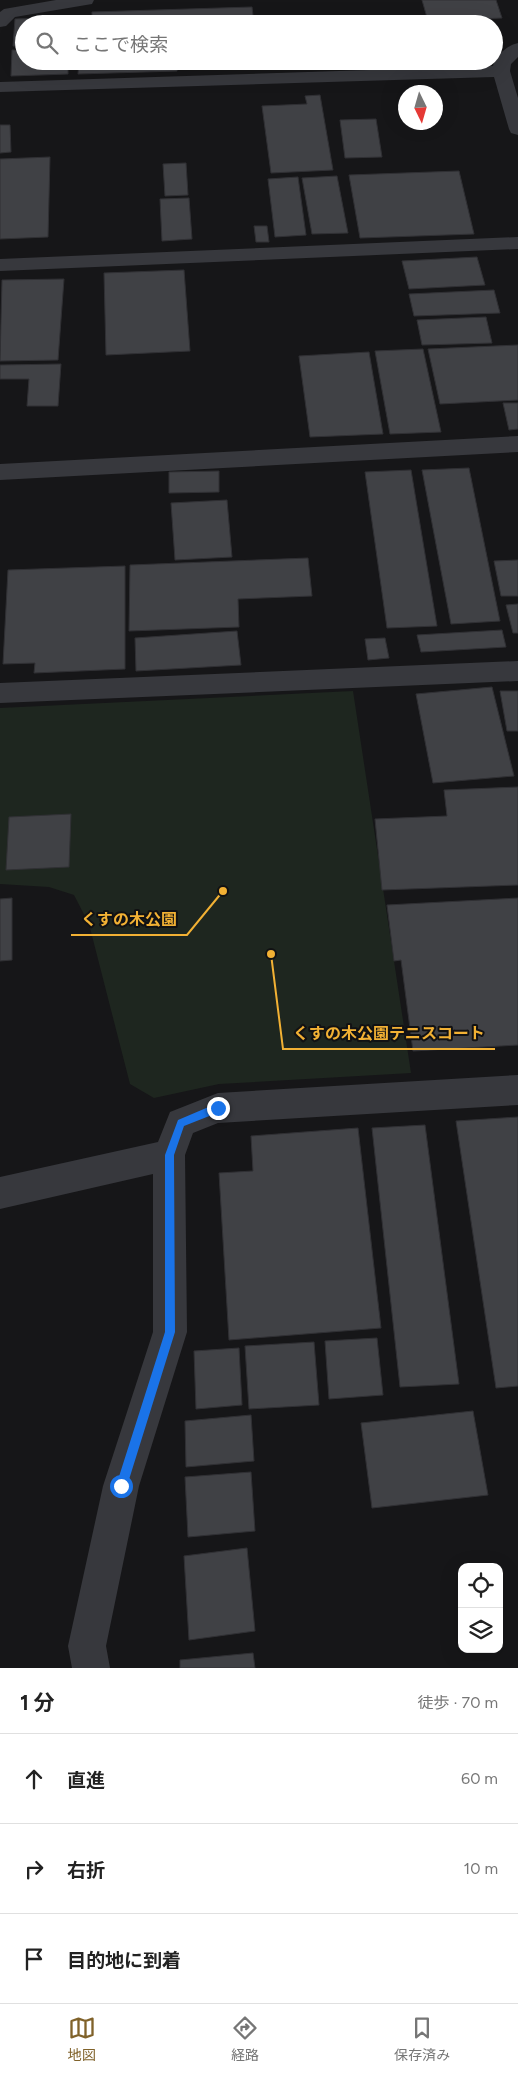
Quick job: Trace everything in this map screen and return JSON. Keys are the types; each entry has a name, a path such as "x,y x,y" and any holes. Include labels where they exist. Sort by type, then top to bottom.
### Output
{"street":[{"path":"0,22 2,18 10,13 86,0"},
{"path":"503,61 518,48"},
{"path":"0,87 501,71 518,129"},
{"path":"0,265 518,243"},
{"path":"0,472 518,444"},
{"path":"0,692 518,671"},
{"path":"91,1668 87,1646 121,1486 170,1332 169,1155 181,1123 218,1108 518,1090"},
{"path":"0,1193 169,1155"}],"shaded area":[{"path":"353,691 411,1073 219,1084 154,1098 130,1084 89,924 74,895 49,887 0,884 0,708"}],"building":[{"path":"422,0 496,0 501,15 426,15"},
{"path":"252,7 253,15 92,15 92,12"},
{"path":"15,19 15,46 13,46"},
{"path":"12,50 15,50 15,70 68,70 68,74 11,76"},
{"path":"78,70 177,70 177,71 78,74"},
{"path":"320,95 333,170 271,173 262,106 307,104 305,96"},
{"path":"376,119 382,157 345,158 340,120"},
{"path":"0,125 10,125 11,152 0,153"},
{"path":"50,157 48,237 0,239 0,159"},
{"path":"186,163 188,195 165,196 163,164"},
{"path":"459,171 474,234 360,238 349,175"},
{"path":"337,176 348,233 312,234 302,178"},
{"path":"298,177 306,235 275,237 268,179"},
{"path":"189,198 192,239 162,241 160,199"},
{"path":"254,226 267,226 269,242 256,242"},
{"path":"477,257 485,285 409,289 402,261"},
{"path":"184,270 190,351 106,355 104,273"},
{"path":"64,279 58,360 0,361 2,280"},
{"path":"494,290 500,313 414,316 409,294"},
{"path":"486,317 492,343 422,345 417,320"},
{"path":"518,345 518,400 440,404 428,349"},
{"path":"423,349 441,432 390,434 375,351"},
{"path":"369,352 383,434 310,437 299,356"},
{"path":"61,364 58,406 27,406 29,379 0,379 0,365"},
{"path":"503,403 518,403 518,429 509,430"},
{"path":"469,468 500,621 451,624 422,470"},
{"path":"411,470 437,626 387,628 365,472"},
{"path":"219,471 219,492 169,493 169,472"},
{"path":"227,500 232,557 175,560 171,503"},
{"path":"308,558 312,596 238,599 239,627 129,631 130,565"},
{"path":"518,560 518,596 501,596 494,561"},
{"path":"125,566 125,669 34,673 35,663 3,664 8,570"},
{"path":"518,604 518,633 513,633 506,605"},
{"path":"502,630 506,647 421,652 417,635"},
{"path":"237,631 241,665 136,671 135,638"},
{"path":"385,638 389,658 368,660 365,639"},
{"path":"492,687 514,776 433,783 416,694"},
{"path":"500,691 518,691 518,731 507,731"},
{"path":"518,787 518,885 382,890 375,819 447,816 444,790"},
{"path":"71,814 69,867 6,870 9,817"},
{"path":"12,898 12,960 0,961 0,899"},
{"path":"518,898 518,1045 413,1051 401,960 394,961 387,905"},
{"path":"518,1117 518,1386 496,1388 456,1121"},
{"path":"425,1125 459,1384 400,1387 372,1128"},
{"path":"358,1128 381,1328 229,1340 219,1173 253,1171 251,1136"},
{"path":"377,1338 383,1395 329,1399 325,1341"},
{"path":"314,1342 319,1405 249,1409 245,1346"},
{"path":"239,1348 242,1405 196,1409 194,1351"},
{"path":"473,1411 488,1495 372,1508 361,1423"},
{"path":"251,1415 254,1461 186,1467 185,1421"},
{"path":"251,1472 255,1531 188,1537 185,1477"},
{"path":"247,1548 255,1631 189,1640 184,1556"},
{"path":"253,1653 255,1668 180,1668 180,1660"}],"place":[{"name":"くすの木公園","path":"223,891"},
{"name":"くすの木公園テニスコート","path":"271,954"}],"route":[{"path":"121,1486 170,1332 169,1155 181,1123 218,1108"}]}
